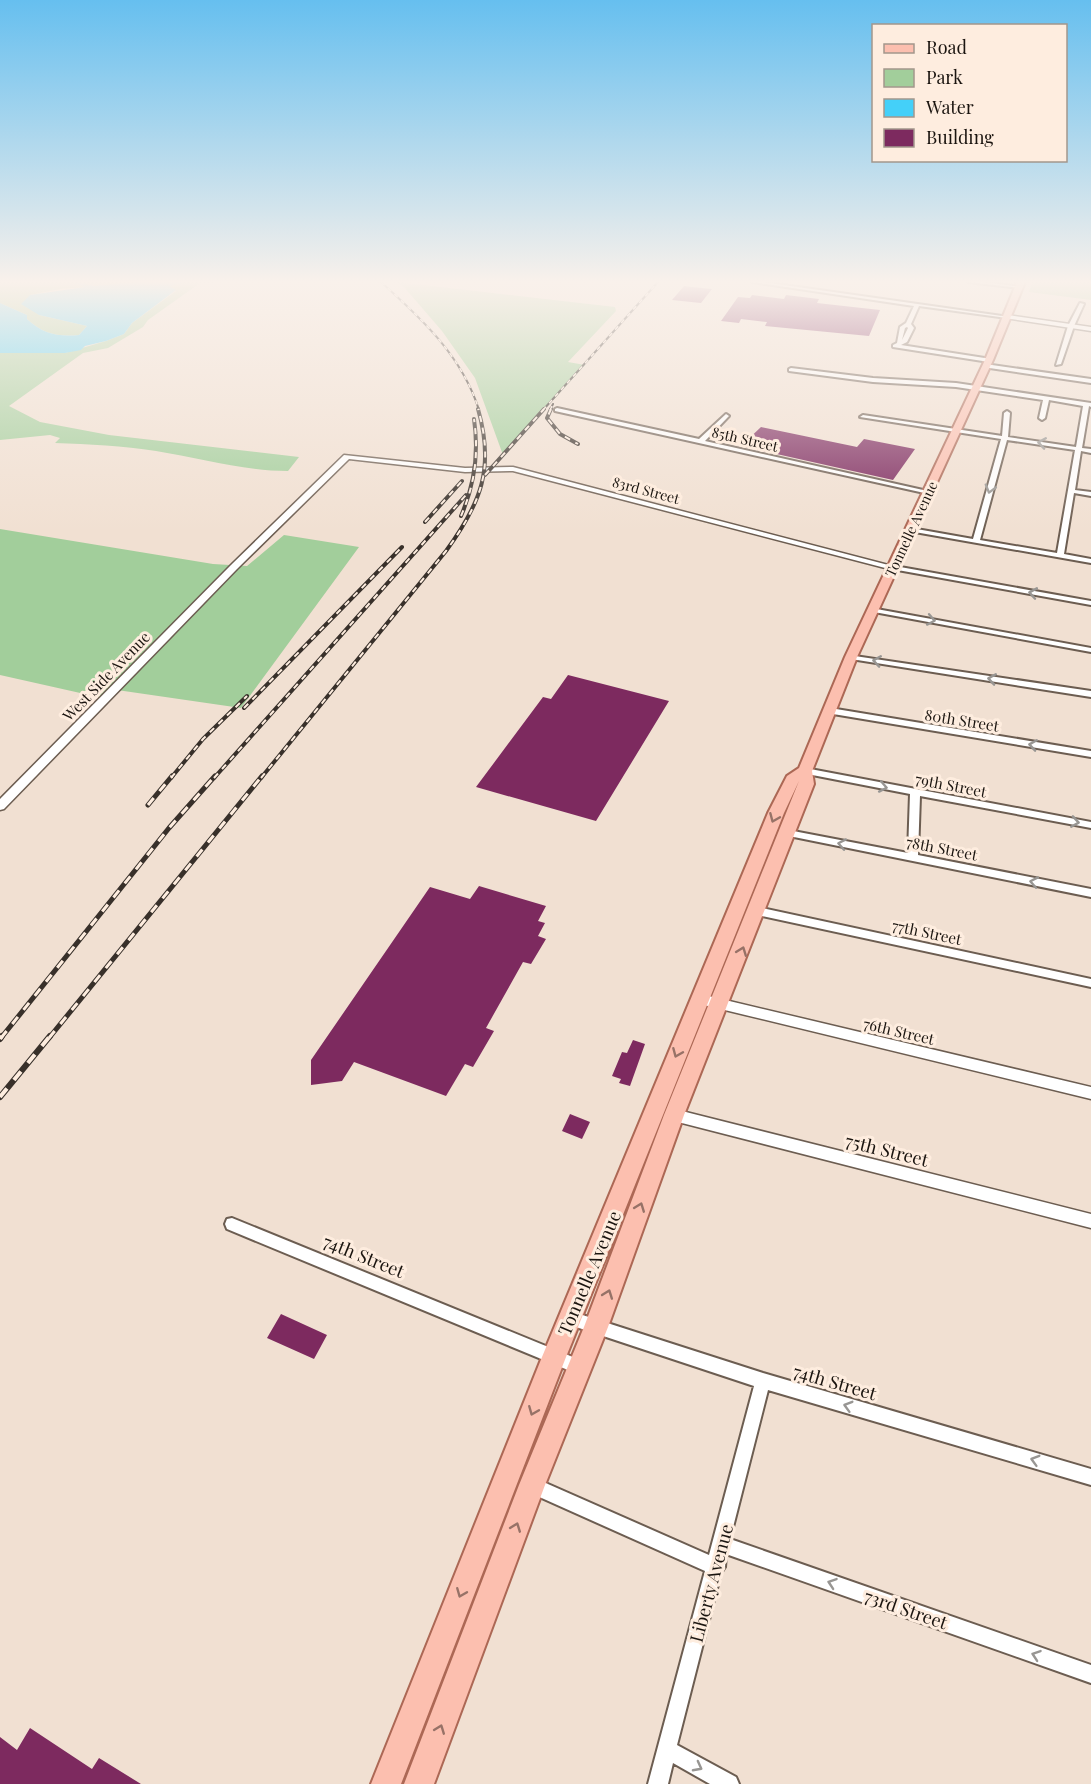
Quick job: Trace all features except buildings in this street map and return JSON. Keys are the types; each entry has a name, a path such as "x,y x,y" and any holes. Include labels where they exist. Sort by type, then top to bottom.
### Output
{"main road":[{"name":"Tonnelle Avenue","path":"419,1784 532,1485 596,1327 674,1115 807,784 805,771 851,657 986,365"},
{"name":"Tonnelle Avenue","path":"386,1784 554,1357 700,999 792,779 805,771"}],"street":[{"path":"1000,365 1091,381"},
{"path":"791,370 873,380 974,388 1088,405 1078,449 1060,556"},
{"path":"1042,418 1046,399"},
{"name":"85th Street","path":"556,410 929,492"},
{"path":"975,541 1005,437 1007,412"},
{"path":"701,441 726,416"},
{"path":"863,417 1091,451"},
{"name":"83rd Street","path":"234,567 347,457 465,470 513,469 892,567 1091,603"},
{"path":"1071,491 1091,494"},
{"path":"911,530 1091,561"},
{"name":"West Side Avenue","path":"0,806 234,567"},
{"path":"874,610 1091,650"},
{"path":"851,657 1091,694"},
{"name":"80th Street","path":"830,711 1091,754"},
{"name":"79th Street","path":"805,771 1091,825"},
{"path":"913,858 915,793"},
{"name":"78th Street","path":"788,833 1091,893"},
{"name":"77th Street","path":"757,911 1091,983"},
{"name":"76th Street","path":"700,999 1091,1093"},
{"name":"75th Street","path":"674,1115 1091,1221"},
{"name":"74th Street","path":"232,1224 580,1367"},
{"name":"74th Street","path":"570,1318 763,1381 1091,1477"},
{"name":"Liberty Avenue","path":"658,1784 763,1381"},
{"path":"532,1485 716,1567"},
{"name":"73rd Street","path":"722,1544 1091,1674"},
{"path":"667,1750 729,1784"}],"green space":[{"path":"0,365 66,365 9,406 40,422 109,435 299,457 288,471 238,467 144,449 55,443 60,438 50,435 0,440"},
{"path":"466,365 585,365 503,455 475,378"},
{"path":"0,529 213,564 247,566 284,535 359,547 241,708 117,690 107,699 0,675"}],"railway":[{"path":"457,365 472,391 479,410"},
{"path":"543,410 583,365"},
{"path":"550,410 553,404"},
{"path":"261,778 446,551 468,517 476,501 485,467 483,430 478,409"},
{"path":"485,475 544,409"},
{"path":"551,409 547,418 560,434 578,444"},
{"path":"461,516 470,492 475,468 474,419"},
{"path":"425,522 462,481"},
{"path":"214,778 466,495"},
{"path":"244,708 402,547"},
{"path":"171,778 203,739 247,696"},
{"path":"148,805 172,776"},
{"path":"1,1038 169,828 215,776"},
{"path":"49,1038 262,776"},
{"path":"0,1097 50,1036"}]}
